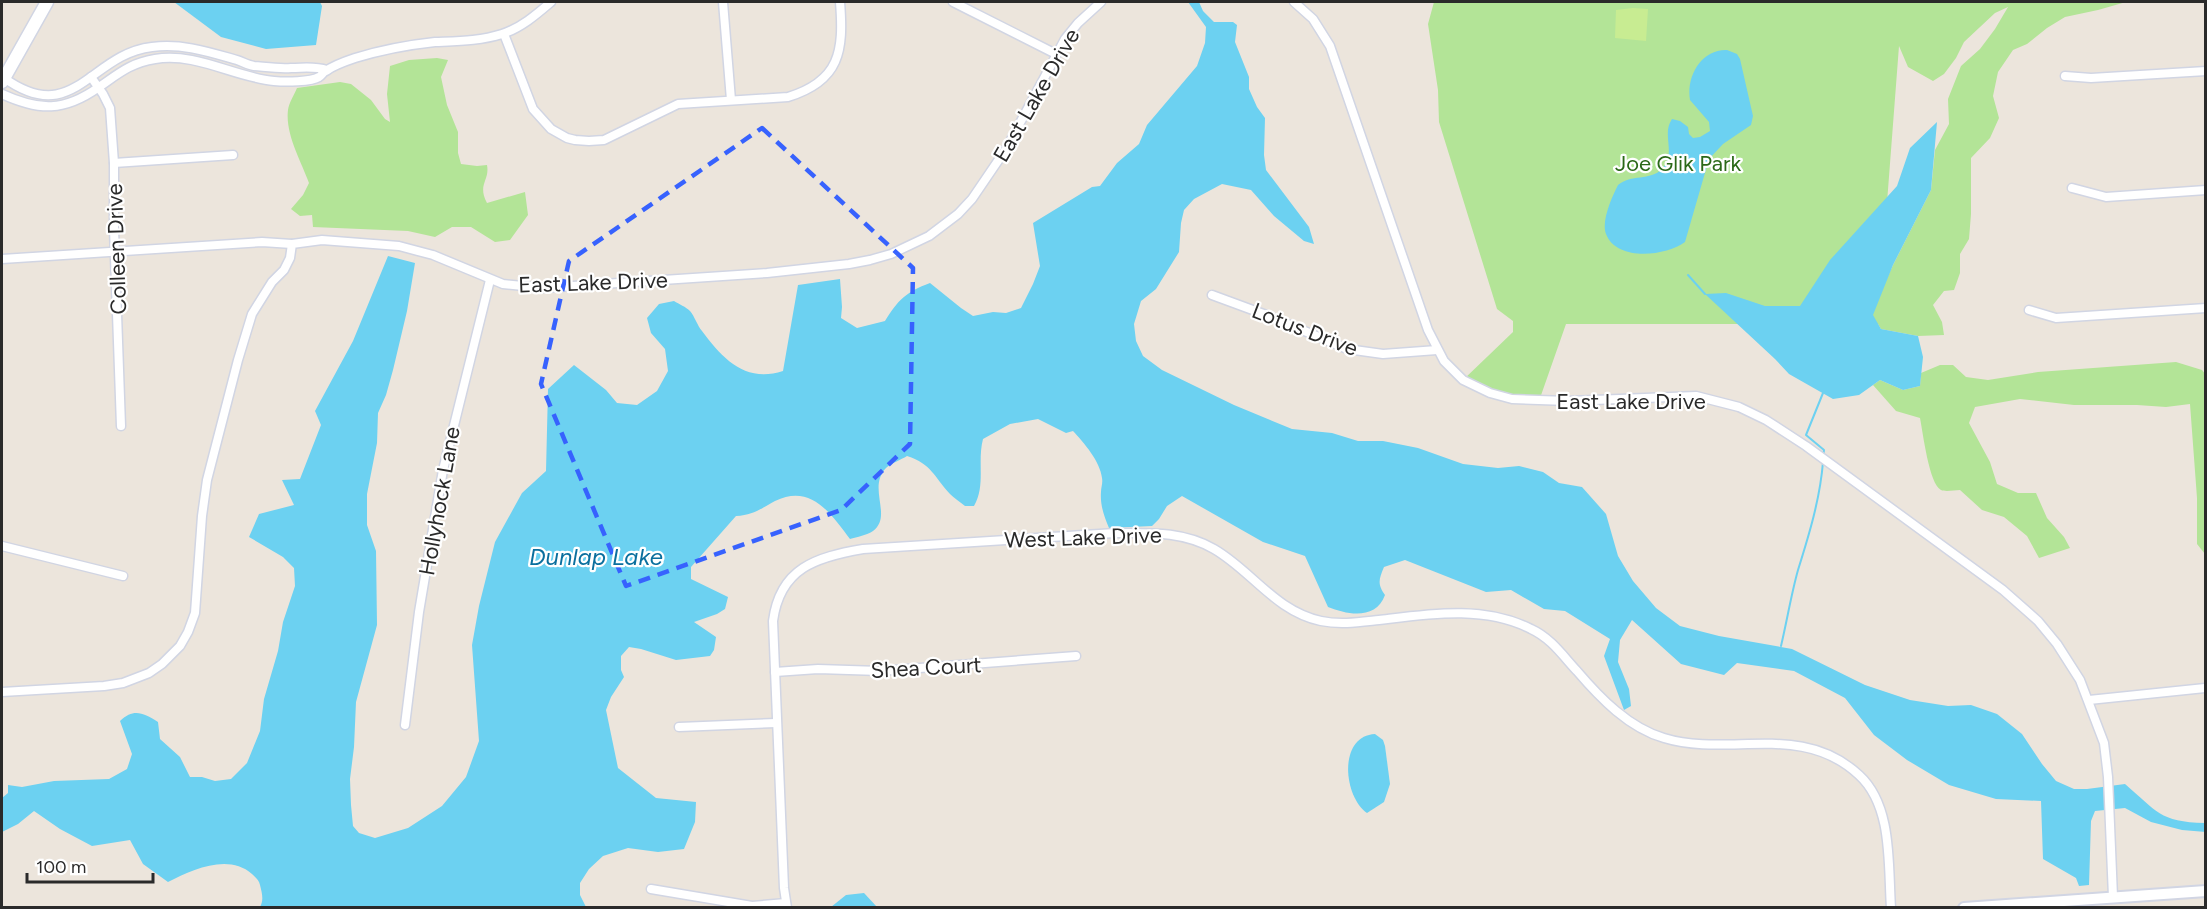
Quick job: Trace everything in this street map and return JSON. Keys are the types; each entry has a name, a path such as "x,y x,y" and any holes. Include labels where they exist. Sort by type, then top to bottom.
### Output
{"main road":[{"path":"3,80 47,2"}],"street":[{"path":"2,94 29,105 48,108 61,106 99,88 117,73 135,65 154,59 178,57 255,78 276,81 318,78 327,69 355,58 399,46 472,40 504,34 530,20 551,2"},
{"path":"723,2 731,100"},
{"path":"504,34 533,109 551,129 567,138 584,141 604,140 678,104 788,97 804,92 823,78 836,63 841,45 840,2"},
{"path":"953,2 1056,54"},
{"name":"East Lake Drive","path":"2,259 262,242 292,244 322,240 399,246 433,255 490,280 517,286 581,286 849,264 891,254 912,245 943,227 972,200 1006,149 1056,54 1078,23 1101,2"},
{"name":"East Lake Drive","path":"1294,2 1313,19 1330,46 1417,302 1437,350 1452,370 1463,380 1490,393 1512,399 1568,401 1696,396 1739,407 1766,420 2003,590 2038,621 2057,644 2090,700 2104,743 2108,777 2113,897"},
{"path":"3,80 44,96 65,92 111,62 134,51 165,45 196,48 252,65 286,68 316,66 327,69"},
{"path":"2065,76 2091,78 2205,71"},
{"name":"Colleen Drive","path":"91,77 110,108 114,164 121,426"},
{"path":"114,164 233,156"},
{"path":"2072,188 2106,197 2205,190"},
{"path":"2,692 123,683 149,673 180,646 195,613 207,480 238,360 252,314 272,282 284,270 290,258 292,244"},
{"name":"Hollyhock Lane","path":"405,725 421,601 442,470 490,280"},
{"name":"Lotus Drive","path":"1212,295 1347,349 1383,354 1437,350"},
{"path":"2029,310 2056,318 2205,308"},
{"name":"West Lake Drive","path":"787,905 784,888 773,621 777,601 789,579 798,570 843,552 881,547 1115,533 1178,535 1212,548 1237,566 1273,598 1318,620 1347,623 1452,613 1522,624 1551,642 1579,674 1619,713 1663,738 1699,744 1791,745 1815,750 1838,760 1859,774 1880,804 1886,833 1891,908"},
{"path":"2,546 123,576"},
{"name":"Shea Court","path":"775,672 818,669 880,671 1076,656"},
{"path":"2090,700 2205,688"},
{"path":"679,727 776,723"},
{"path":"651,889 752,906 787,905"},
{"path":"1964,908 2205,891"}],"highlighted area":[{"path":"762,128 913,268 910,444 841,510 626,586 541,384 569,261"}],"green space":[{"name":"Joe Glik Park","path":"1434,2 2126,2 2065,17 2027,44 2013,50 1998,72 1993,96 1999,118 1990,138 1971,158 1969,239 1960,254 1960,273 1954,290 1944,291 1933,305 1942,322 1944,335 1918,336 1881,329 1878,324 1566,324 1539,401 1512,399 1463,380 1513,332 1513,321 1497,309 1439,122 1438,90 1428,24","holes":["2008,7 1980,49 1961,66 1948,99 1949,124 1935,150 1931,190 1880,294 1899,46 1908,67 1933,81 1944,74 1964,42 1995,13"]},
{"path":"1648,9 1646,41 1615,38 1616,10"},
{"path":"437,58 448,60 441,77 447,105 458,132 458,153 461,164 487,165 483,191 487,203 525,192 528,215 510,240 495,242 471,227 452,227 435,237 408,231 313,227 312,215 300,216 291,209 303,195 309,183 289,128 289,107 297,88 340,82 351,84 371,100 385,119 390,122 387,94 390,66 409,60"},
{"path":"2176,362 2202,370 2206,375 2205,554 2197,544 2197,498 2190,404 2166,407 2074,405 2020,399 1975,407 1969,423 1990,462 1997,484 2018,493 2036,493 2047,518 2064,537 2070,548 2039,558 2027,536 2004,517 1982,510 1960,490 1943,491 1937,486 1930,469 1920,418 1896,411 1873,385 1880,380 1903,390 1920,386 1921,373 1940,365 1953,365 1966,377 1988,380 2038,372"}],"water":[{"path":"174,2 320,2 322,6 316,45 266,49 221,37"},
{"name":"Dunlap Lake","path":"1188,2 1199,2 1203,11 1214,22 1233,22 1237,25 1235,42 1249,77 1249,89 1265,118 1266,170 1309,227 1314,244 1304,241 1274,216 1251,190 1222,184 1194,199 1184,210 1179,252 1156,289 1141,301 1134,324 1136,341 1143,356 1162,370 1234,405 1292,429 1332,433 1358,441 1383,441 1418,448 1463,464 1498,468 1519,466 1543,472 1559,483 1582,487 1606,514 1618,556 1633,581 1656,608 1680,626 1719,636 1792,649 1865,685 1910,700 1948,706 1971,705 1997,714 2022,734 2056,781 2074,789 2125,784 2152,808 2168,817 2205,823 2206,832 2182,830 2151,822 2125,808 2095,811 2091,821 2089,885 2079,886 2076,878 2043,859 2041,801 1996,799 1949,785 1907,760 1874,735 1845,698 1794,671 1737,663 1724,675 1681,664 1632,620 1620,640 1618,662 1629,689 1631,706 1624,710 1604,656 1610,639 1565,611 1544,609 1511,590 1486,592 1405,560 1384,567 1380,581 1385,595 1375,609 1361,613 1344,612 1328,607 1305,556 1263,542 1182,496 1167,506 1152,526 1109,528 1102,506 1101,472 1091,453 1073,431 1066,433 1038,419 1010,424 983,439 980,490 974,506 965,506 950,494 927,467 907,456 888,466 881,476 879,493 881,518 879,525 865,535 850,539 819,504 799,496 788,496 752,513 736,516 691,567 691,579 728,597 725,609 694,622 716,637 714,650 710,656 676,660 629,647 621,656 621,670 624,677 611,697 606,710 618,768 656,798 696,802 695,822 684,849 658,852 628,848 603,856 589,869 580,883 580,895 586,907 260,907 262,896 258,880 242,868 232,865 210,866 168,882 143,864 130,840 92,846 60,829 34,811 18,824 2,832 2,798 8,793 8,785 22,787 54,781 109,779 127,769 132,754 120,721 130,714 143,714 158,722 160,739 180,757 190,777 202,777 215,781 231,779 247,763 260,731 264,699 278,651 283,622 295,586 294,568 283,557 249,537 259,514 294,505 282,480 300,479 321,425 315,411 353,341 388,256 415,263 407,311 393,370 378,413 377,443 367,494 367,525 376,551 377,625 356,702 350,779 353,826 359,833 375,838 408,828 442,806 466,777 479,741 472,645 479,606 495,542 522,493 546,471 548,389 574,365 606,390 617,403 637,405 657,391 668,371 665,349 651,333 647,318 659,304 674,301 690,311 702,331 727,359 746,371 757,374 783,371 798,285 840,279 841,318 857,328 885,321 903,298 930,283 973,316 993,312 1006,313 1021,308 1040,266 1033,223 1092,187 1100,186 1117,163 1139,144 1147,125 1197,66 1205,43 1206,27"},
{"path":"1727,50 1737,54 1740,59 1753,116 1751,125 1723,144 1709,159 1685,242 1677,247 1655,253 1631,253 1620,249 1612,243 1605,229 1608,209 1618,185 1652,175 1662,169 1668,157 1668,131 1672,119 1688,127 1689,134 1693,138 1710,131 1709,122 1690,100 1690,82 1703,59 1718,51"},
{"path":"1937,122 1931,190 1893,265 1873,315 1881,329 1918,336 1923,357 1920,386 1903,390 1880,380 1859,395 1833,399 1789,374 1705,294 1726,293 1765,306 1800,306 1830,260 1897,186 1910,148"},
{"path":"1375,734 1383,740 1385,746 1390,784 1384,802 1367,813 1353,794 1348,768 1350,755 1355,745 1363,737"},
{"path":"864,893 877,907 831,907 846,895"}],"waterway":[{"path":"1688,275 1705,294"},
{"path":"1823,393 1806,435 1824,450 1823,457"},
{"path":"1781,646 1796,579 1817,503 1823,462"}]}
